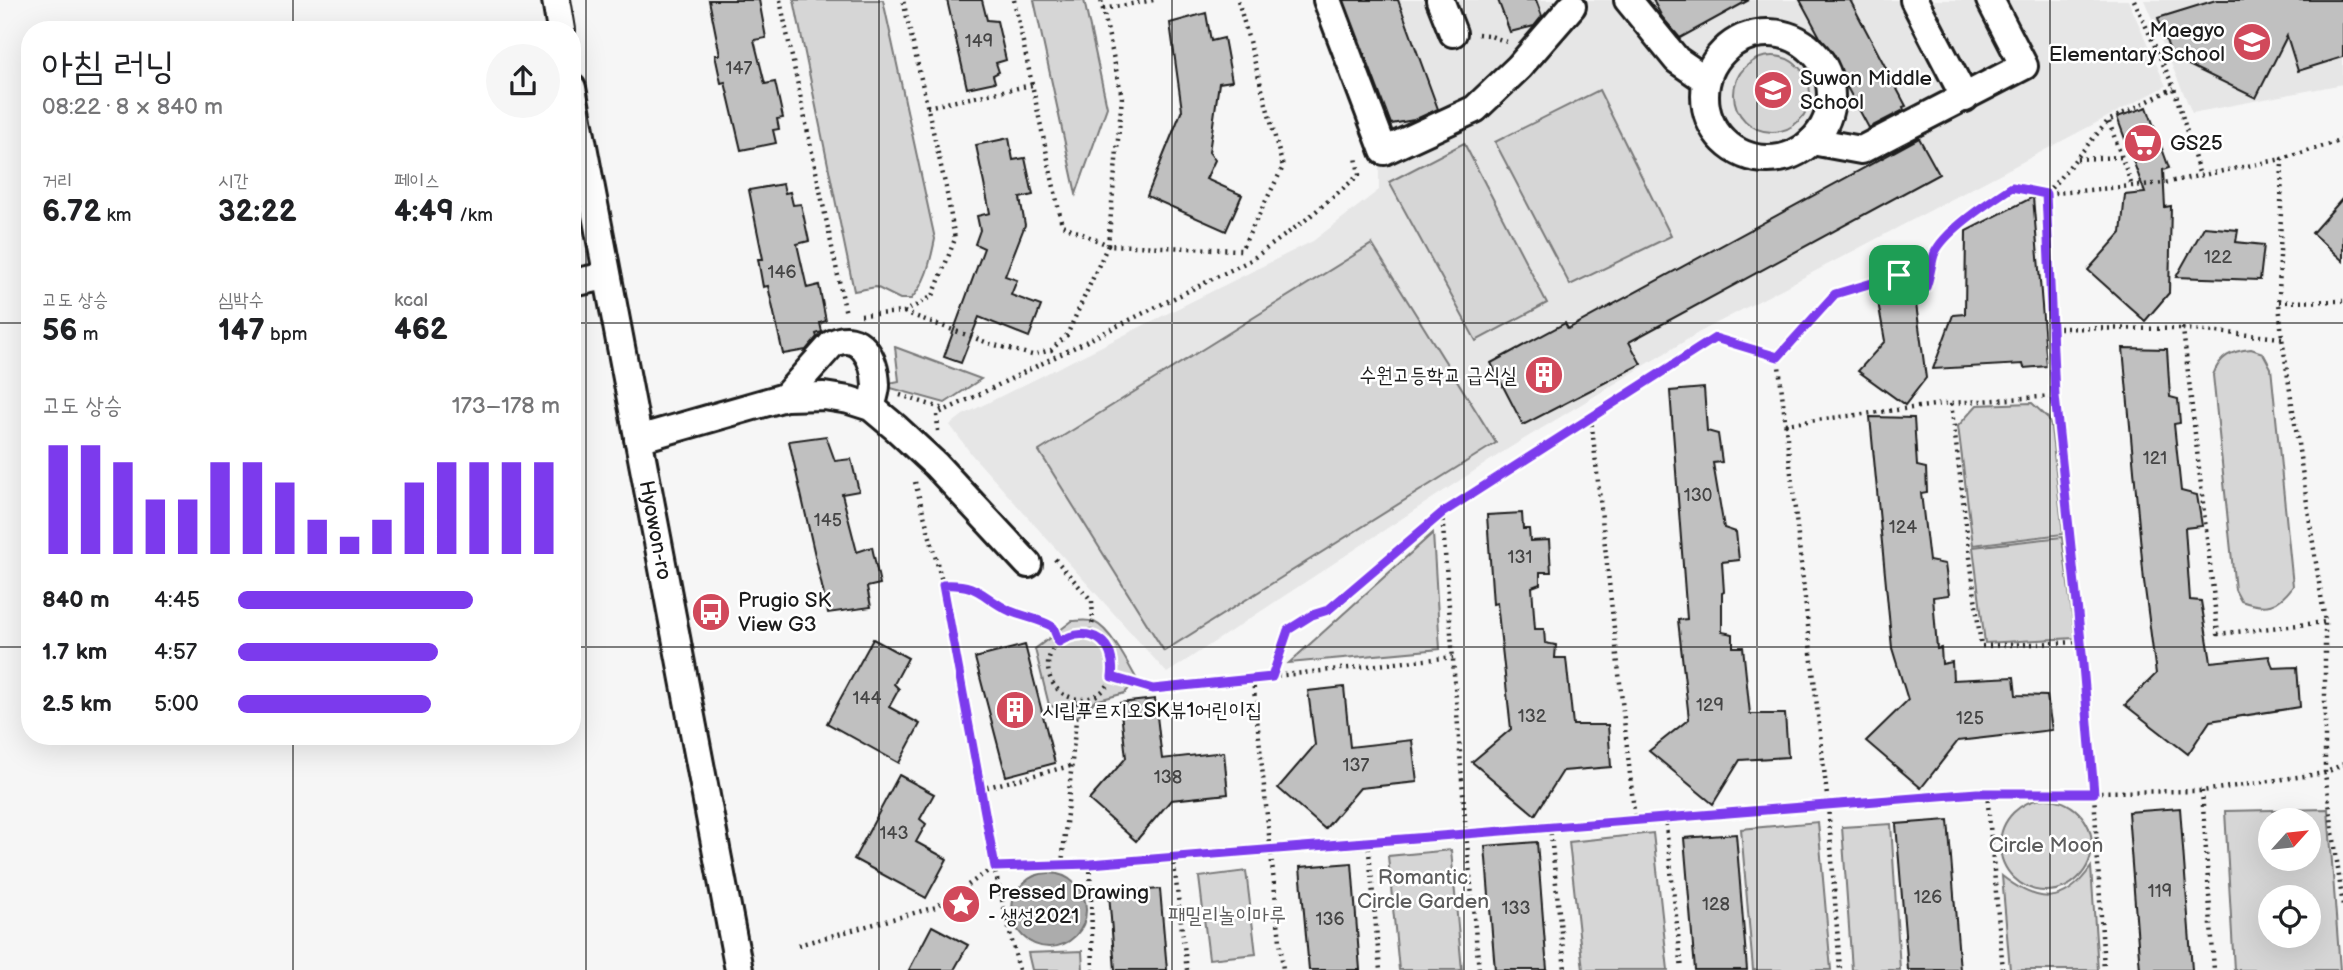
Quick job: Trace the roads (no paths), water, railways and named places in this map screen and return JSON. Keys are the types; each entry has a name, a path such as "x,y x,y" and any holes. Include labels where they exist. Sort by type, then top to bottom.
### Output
{"street":[{"path":"556,0 560,21"},
{"path":"1326,0 1384,151 1475,109 1532,51 1573,2"},
{"path":"1440,0 1453,33"},
{"path":"1628,0 1677,60 1706,80"},
{"path":"1914,0 1965,98"},
{"path":"1812,141 1861,150 2024,66 1990,0"},
{"path":"1770,32 1792,37 1810,48 1823,66 1830,85 1831,105 1824,125 1812,141 1796,153 1776,159 1756,159 1737,152 1721,139 1710,122 1704,101 1706,80 1715,60 1730,45 1749,35 1770,32"},
{"name":"Hyowon-ro","path":"581,136 740,970"},
{"path":"581,281 607,276"},
{"path":"785,397 832,344 841,339 858,342 867,349 873,366 874,397 926,457 1027,564"},
{"path":"638,439 785,397 824,396 849,400 874,397"}],"place":[{"name":"Maegyo Elementary School","path":"2252,42"},
{"name":"Suwon Middle School","path":"1773,90"},
{"name":"GS25","path":"2143,143"},
{"name":"수원고등학교 급식실","path":"1544,375"},
{"name":"Prugio SK View G3","path":"711,612"},
{"name":"시립푸르지오SK뷰1어린이집","path":"1015,710"},
{"name":"Pressed Drawing - 생성2021","path":"961,904"}],"park label":[{"name":"Circle Moon","path":"2046,845"},
{"name":"Romantic Circle Garden","path":"1423,889"},
{"name":"패밀리놀이마루","path":"1227,915"}]}
